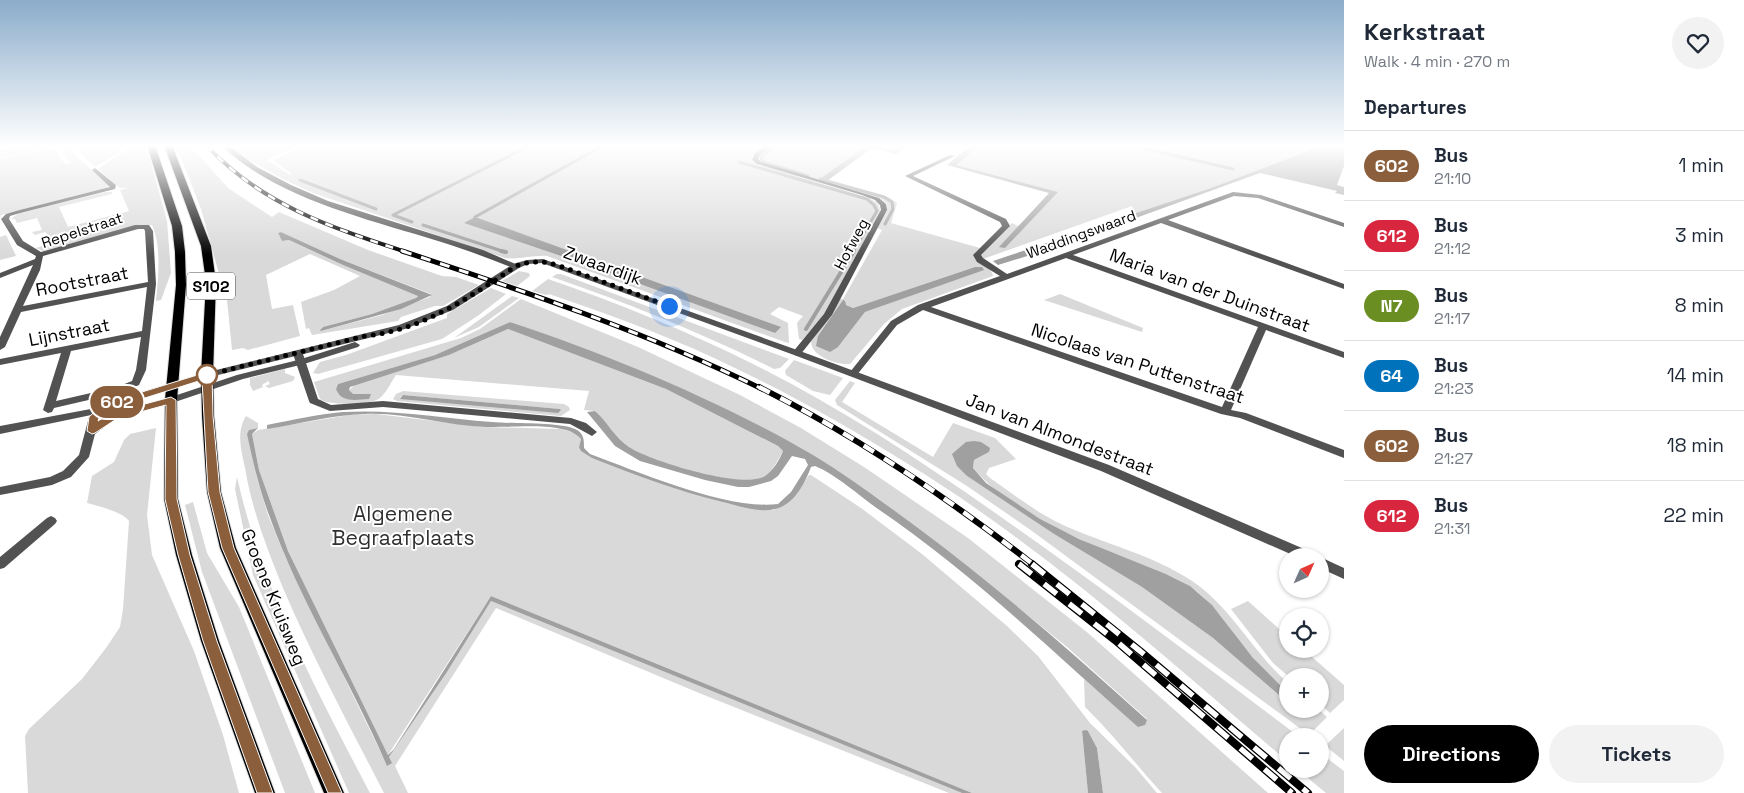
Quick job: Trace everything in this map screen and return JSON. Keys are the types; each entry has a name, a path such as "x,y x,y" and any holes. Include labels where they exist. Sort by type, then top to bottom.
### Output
{"main road":[{"name":"S102","path":"163,182 177,226 181,285 171,394 171,499 184,555 210,641 265,793"},
{"name":"Groene Kruisweg","path":"181,182 206,246 211,282 207,382 214,492 228,548 334,793"}],"street":[{"path":"0,344 36,270 39,257 20,243 5,219 8,215 18,212 113,188 114,186 109,182"},
{"path":"282,182 312,197 516,266"},
{"name":"Hofweg","path":"797,353 828,315 884,210 883,204 877,199 823,182"},
{"path":"918,182 1004,221 1006,226 977,254 980,260 1005,276"},
{"name":"Waddingswaard","path":"853,374 894,323 921,307 1233,194 1274,200 1344,225"},
{"path":"1161,220 1344,286"},
{"name":"Repelstraat","path":"0,276 39,257 138,227 146,227 149,231 152,284"},
{"name":"Maria van der Duinstraat","path":"1065,255 1344,355"},
{"name":"Zwaardijk","path":"171,394 207,382 240,377 301,360 365,336 376,335 408,325 450,308 516,266 527,262 543,261 560,266 797,353"},
{"path":"49,406 120,390 136,383 141,370 152,284"},
{"name":"Rootstraat","path":"18,310 152,284"},
{"name":"Nicolaas van Puttenstraat","path":"921,307 1225,412 1242,415 1344,454"},
{"path":"1225,412 1262,326"},
{"name":"Lijnstraat","path":"0,362 145,333"},
{"path":"45,421 66,349"},
{"name":"Jan van Almondestraat","path":"797,353 1105,468 1289,548"},
{"path":"301,360 314,401 330,408 383,404 571,421 582,425 592,432"},
{"path":"0,430 99,411 119,402 171,394"},
{"path":"92,431 114,415 171,394"},
{"path":"99,411 114,415"},
{"path":"0,491 52,481 67,474 84,457 94,417 99,411"},
{"path":"0,564 51,521"},
{"path":"1329,566 1344,574"}],"green space":[{"path":"0,182 105,182 110,186 102,190 1,215 0,220"},
{"path":"113,182 156,182 167,221 171,273 161,300 156,301 158,253 152,225 139,225 43,251 36,248 56,242 45,232 35,235 32,232 42,230 37,218 17,223 15,219 11,219 19,213 105,192 112,192 112,194 59,207 68,227 129,211 120,190 128,188 120,188"},
{"path":"190,182 223,182 228,188 272,217 279,212 368,250 442,276 456,277 479,285 443,306 435,306 401,317 398,321 312,335 309,328 306,329 301,302 334,290 360,276 310,254 266,275 272,309 293,305 300,336 248,350 243,348 232,350 227,300 224,300 221,281 201,209","holes":["281,232 340,259 431,294 430,297 382,315 321,331 323,327 372,314 416,298 418,295 343,265 289,240 282,241 278,233"]},
{"path":"289,182 816,182 869,198 878,203 881,212 823,317 802,340 799,339 797,323 803,316 779,307 770,314 788,323 789,343 547,256 505,258 313,193"},
{"path":"824,182 832,182 888,197 897,203 891,223 980,248 974,255 975,258 988,268 993,276 902,309 884,324 850,364 839,363 820,356 812,347 811,342 840,299 843,299 882,230 877,228 887,204 880,198","holes":["975,267 983,269 865,312 838,347 836,311 843,300 844,304 853,308"]},
{"path":"1019,182 1227,182 1134,214 1132,206 983,259 981,255 1012,223 1018,226 1057,192"},
{"path":"6,235 16,256 0,260 0,237"},
{"path":"519,271 529,273 530,276 517,286 502,281"},
{"path":"557,274 789,359 780,368 774,369 664,319 552,277"},
{"path":"548,279 652,318 753,364 826,403 862,425 967,493 1167,637 1287,728 1279,728 1279,754 1150,643 1056,567 959,497 885,450 837,421 788,395 694,349 591,308 549,294 546,295 532,291"},
{"path":"491,288 506,294 479,315 442,339 318,374 313,373 320,362 346,355 447,318 447,314"},
{"path":"1060,294 1143,328 1142,332 1044,300"},
{"path":"512,296 519,298 479,327 454,338"},
{"path":"521,299 638,347 740,395 801,428 864,467 968,538 1088,633 1268,793 1162,793 1085,707 1084,679 1138,726 1147,719 1067,647 956,557 879,499 812,455 675,387 607,358 510,322 435,355 338,384 336,389 352,394 349,390 356,384 449,355 508,329 666,389 778,446 783,451 769,473 763,477 751,480 716,477 675,466 656,460 629,447 595,411 584,410 589,391 396,375 385,393 376,400 340,404 320,399 314,382 461,338 480,329"},
{"path":"794,360 843,378 830,395 813,391 786,375 785,371"},
{"path":"285,369 285,373 295,377 293,381 269,388 265,386 270,384 268,381 262,385 263,387 253,391 250,385 250,378"},
{"path":"850,381 855,383 842,402 933,457 953,423 995,438 1016,459 989,468 986,474 990,478 1053,520 1161,564 1192,581 1230,616 1279,675 1279,684 1244,648 1208,601 1189,586 1166,574 1064,532 1044,522 1005,497 973,468 974,460 989,452 981,442 967,476 1054,534 1142,587 1213,638 1279,695 1279,713 1032,531 967,486 837,405 835,400"},
{"path":"403,391 564,404 570,410 561,416 397,401 393,399 396,394","holes":["403,395 561,410 400,398"]},
{"name":"Algemene Begraafplaats","path":"376,414 484,427 561,429 578,434 581,439 579,447 592,458 728,503 774,510 799,490 809,475 811,475 861,508 922,554 1007,626 1038,656 1090,723 1135,767 1157,793 1103,793 1097,748 1088,731 1082,732 1088,793 972,793 491,596 388,755 288,551 259,470 252,434 258,430 349,415"},
{"path":"246,416 258,423 258,428 249,430 257,478 268,515 285,556 387,765 389,757 447,672 491,601 962,793 949,793 699,693 496,608 395,766 408,793 384,793 307,640 283,588 266,544 248,484 241,448 241,428"},
{"path":"156,428 147,515 152,555 194,651 223,735 239,793 28,793 25,736 29,729 82,679 120,627 129,521 116,512 87,503 92,476 114,462 124,440 130,434"},
{"path":"237,477 248,519 276,600 311,678 370,793 349,793 253,575 235,489"},
{"path":"193,502 207,553 239,607 315,793 285,793 202,572 185,505"},
{"path":"1248,601 1279,629 1279,658 1313,658 1325,668 1279,668 1231,609"},
{"path":"1329,672 1344,685 1344,700 1330,713"},
{"path":"1286,718 1326,718 1316,728 1299,728"},
{"path":"1344,728 1344,761 1329,749 1329,742"},
{"path":"1329,760 1344,771 1344,793 1326,793 1308,778 1329,778"}],"shaded area":[{"path":"1009,182 1020,182 1058,192 1005,248 999,247 1049,193"},
{"path":"1227,182 1235,182 1053,248 998,265 993,261"},
{"path":"1299,182 1338,182 1337,185 1344,187 1344,195 1335,193 1337,191"},
{"path":"475,217 781,327 775,333 588,265 464,223"},
{"path":"281,232 340,259 432,295 401,309 321,331 323,327 372,314 418,296 289,240 282,241 278,233"},
{"path":"975,267 982,267 984,270 865,312 838,347 830,352 816,346 818,336 843,300 846,305 853,308"},
{"path":"510,322 587,349 704,398 778,435 813,455 869,492 1009,599 1147,720 1145,725 1138,727 979,586 913,534 839,480 815,466 811,467 806,480 788,503 775,509 756,510 690,493 592,458 581,451 579,447 581,439 574,433 551,427 471,426 395,415 365,414 328,418 267,429 267,425 305,417 362,411 492,422 558,425 580,432 584,439 584,448 590,454 658,480 709,496 757,504 778,504 791,492 808,465 805,459 792,456 778,476 771,481 749,487 738,487 705,480 640,461 615,446 587,412 595,411 624,443 640,453 676,466 718,477 754,479 765,476 776,465 783,451 778,446 666,389 508,329 449,355 350,387 349,390 353,394 371,394 369,399 345,399 341,397 336,389 338,384 435,355"},
{"path":"403,395 561,410 558,413 400,399"},
{"path":"258,428 252,434 259,470 288,551 388,755 394,749 491,596 972,793 962,793 491,601 447,672 389,757 392,763 387,766 281,547 259,485 247,434 249,430"},
{"path":"966,442 981,442 990,448 989,452 974,460 973,468 986,483 1040,519 1079,539 1166,574 1190,586 1212,605 1253,658 1279,684 1279,695 1213,638 1142,587 1054,534 967,476 957,466 952,454"},
{"path":"1086,730 1097,748 1103,793 1088,793 1082,731"}],"waterway":[{"path":"305,182 376,209"},
{"path":"412,222 393,215 458,182"},
{"path":"475,217 538,182"},
{"path":"808,182 867,199 874,205 877,211 853,252"},
{"path":"831,182 884,197 892,202 893,209 885,224"},
{"path":"423,225 503,251"},
{"path":"806,329 854,251"}],"railway":[{"path":"248,182 298,212 406,252"},
{"path":"402,251 539,297 629,331 718,368 762,389"},
{"path":"759,387 831,426 901,469 969,516 1034,565"},
{"path":"1021,565 1019,564 1115,640 1292,793"},
{"path":"1032,564 1140,651 1308,793"}],"bus line":[{"name":"602","path":"265,793 210,641 184,555 171,499 171,400 114,415 92,431 94,417 106,406 207,375 214,492 228,548 334,793"}],"route":[{"path":"207,375 365,336 376,335 402,327 450,308 516,266 527,262 543,261 560,266 669,306"}]}
